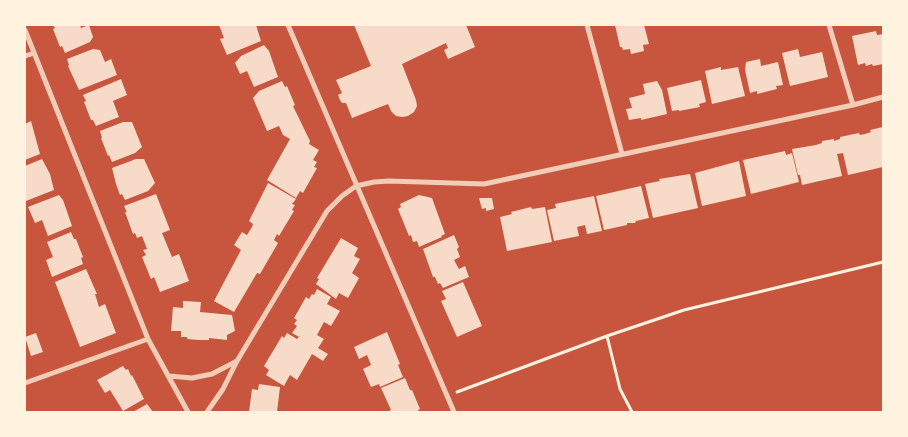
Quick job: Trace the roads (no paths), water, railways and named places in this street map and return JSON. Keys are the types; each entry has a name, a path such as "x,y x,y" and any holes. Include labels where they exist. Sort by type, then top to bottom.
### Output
{"street":[{"path":"288,25 454,412"},
{"path":"587,25 622,154"},
{"path":"829,25 853,105"},
{"path":"25,30 148,339 188,412"},
{"path":"25,56 34,53"},
{"path":"207,412 223,389 237,361 327,211 342,196 356,186 389,181 484,184 883,97"},
{"path":"25,383 148,339"},
{"path":"168,376 192,378 212,374 237,361"}]}
